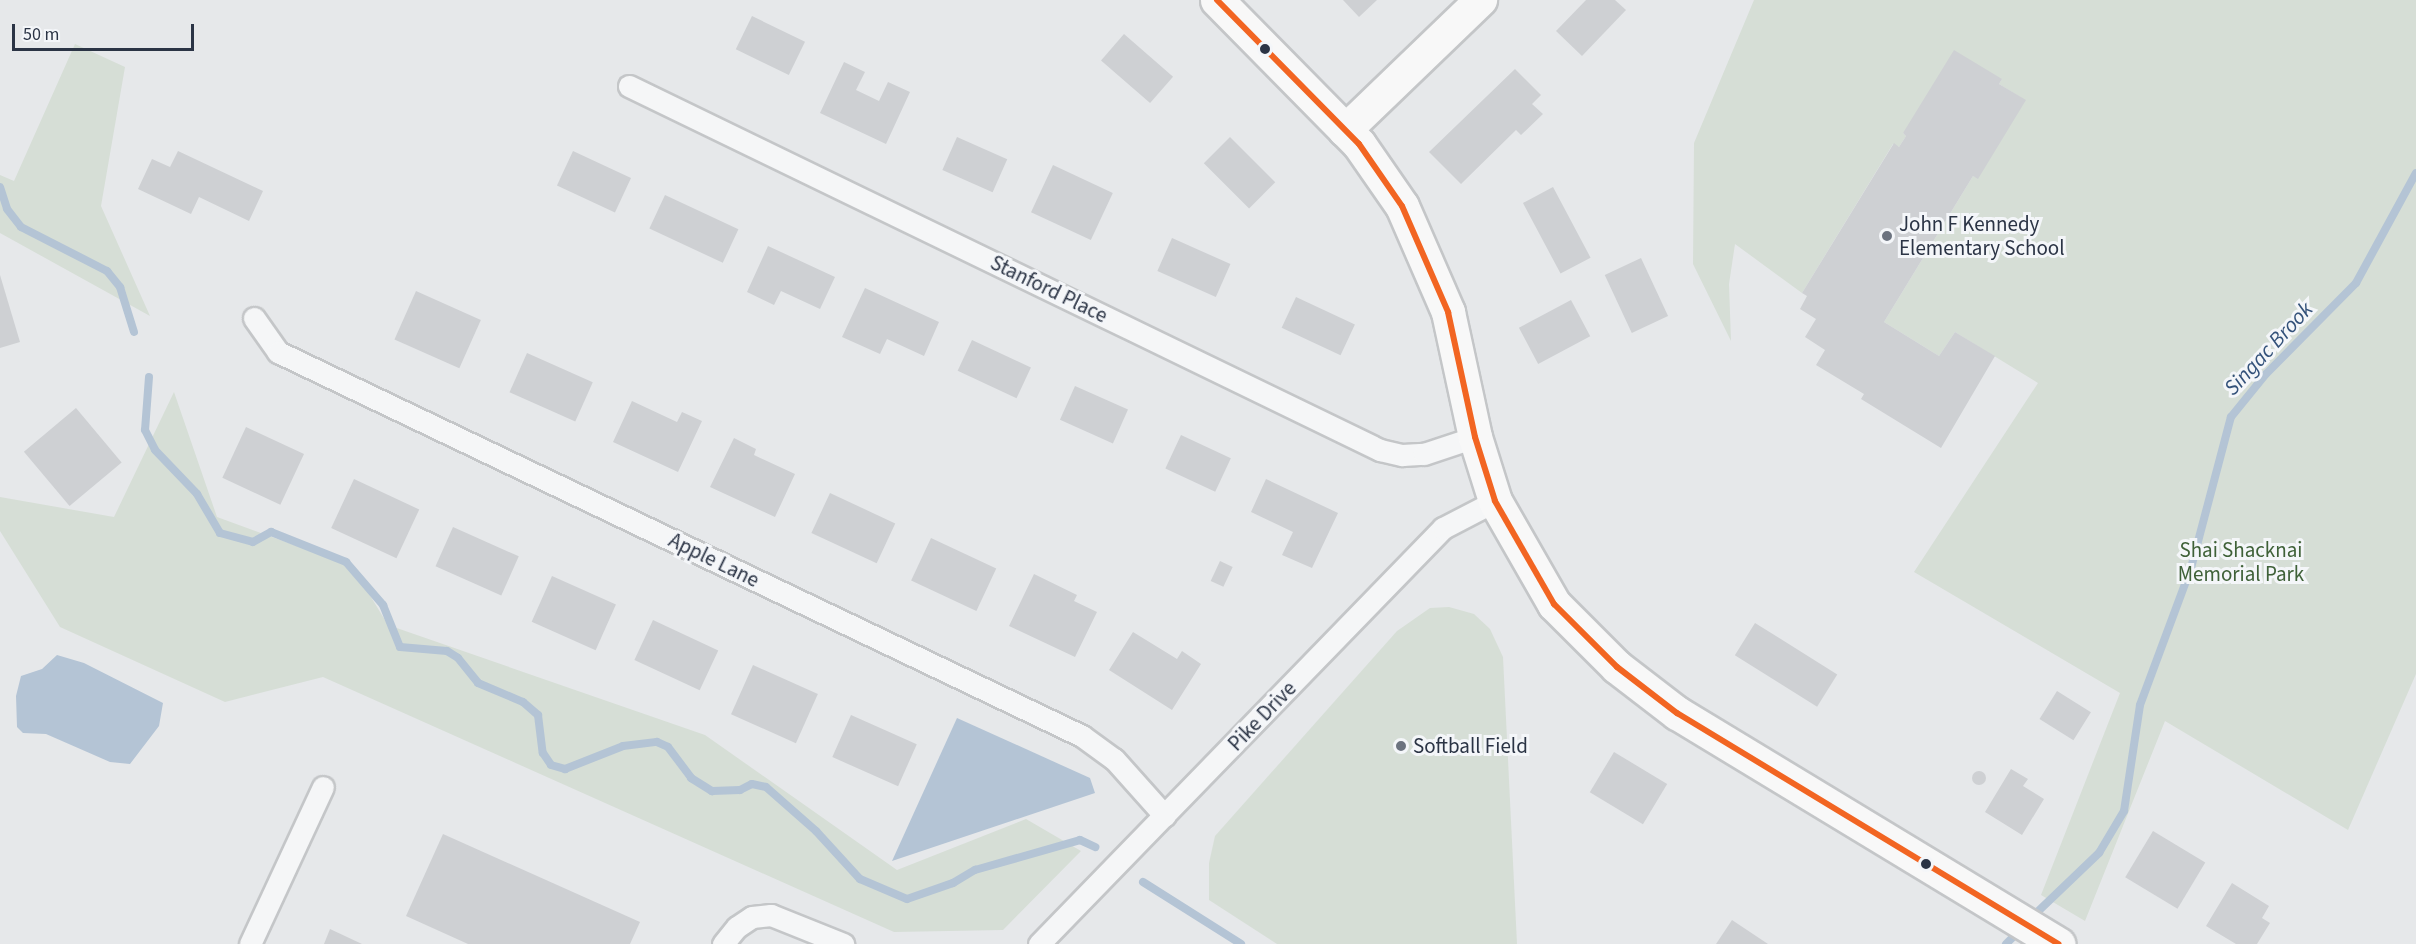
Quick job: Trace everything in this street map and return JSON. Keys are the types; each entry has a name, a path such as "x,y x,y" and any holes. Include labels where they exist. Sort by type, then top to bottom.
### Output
{"main road":[{"path":"1217,0 1345,130 1380,171 1434,272 1466,380 1475,436 1495,501 1554,604 1617,666 1677,713 2056,942"}],"street":[{"path":"1345,130 1481,0"},
{"name":"Stanford Place","path":"629,86 1380,450 1424,454 1475,436"},
{"name":"Apple Lane","path":"254,318 278,352 1082,736 1114,759 1165,816"},
{"name":"Pike Drive","path":"1039,944 1443,528 1495,501"},
{"path":"250,944 323,787"},
{"path":"723,944 752,917 777,915 843,944"}],"green space":[{"name":"Shai Shacknai Memorial Park","path":"1754,0 2416,0 2416,674 2348,830 2165,721 2085,921 2041,895 2120,693 1914,572 2038,383 1955,332 1939,356 1884,322 1973,176 1978,178 2025,100 1999,84 2002,79 1903,133 1906,136 1899,147 1893,144 1802,293 1735,244 1729,284 1731,341 1693,264 1694,143"},
{"path":"75,44 125,67 101,206 150,316 0,233 0,175 14,181"},
{"path":"174,392 217,517 352,566 388,625 705,735 897,870 1026,819 1081,851 1003,930 894,932 323,677 225,702 60,627 0,531 0,497 114,517"},
{"name":"Softball Field","path":"1449,607 1474,614 1490,629 1503,657 1517,944 1277,944 1209,900 1209,863 1215,836 1397,631 1430,608"}],"water":[{"path":"57,655 84,663 163,703 159,726 130,764 110,762 46,734 23,733 17,727 16,696 21,676 42,669"},
{"path":"957,718 1090,778 1095,793 892,861"}],"building":[{"path":"1343,0 1377,0 1359,17"},
{"path":"1586,0 1615,0 1626,10 1582,56 1556,31"},
{"path":"752,16 805,42 789,75 736,49"},
{"path":"1124,34 1173,77 1150,103 1101,60"},
{"name":"John F Kennedy Elementary School","path":"1954,50 2002,79 1999,84 2026,100 1978,179 1973,176 1884,322 1939,356 1955,332 1995,356 1941,448 1861,399 1864,394 1816,365 1825,350 1805,337 1816,319 1800,309 1807,296 1802,293 1894,143 1899,147 1906,136 1903,133"},
{"path":"844,62 865,72 856,90 879,101 888,82 910,92 886,144 820,113"},
{"path":"1515,69 1541,95 1532,104 1543,114 1521,135 1516,130 1461,184 1429,152"},
{"path":"957,137 1007,159 993,192 942,170"},
{"path":"1230,137 1275,182 1249,208 1204,163"},
{"path":"178,151 263,191 249,221 199,197 191,214 138,189 152,159 170,167"},
{"path":"573,151 631,178 615,212 557,185"},
{"path":"1053,165 1113,193 1091,240 1031,212"},
{"path":"1553,187 1591,258 1561,274 1523,203"},
{"path":"665,195 738,229 723,263 649,229"},
{"path":"1172,238 1230,264 1216,297 1157,271"},
{"path":"768,246 835,277 820,309 781,291 774,305 747,292"},
{"path":"1641,258 1668,316 1632,333 1605,275"},
{"path":"0,275 20,342 0,348"},
{"path":"865,288 939,322 924,356 887,339 880,354 842,337"},
{"path":"416,291 481,320 459,368 394,339"},
{"path":"1296,297 1355,324 1341,355 1282,328"},
{"path":"1571,300 1590,336 1538,364 1519,328"},
{"path":"972,340 1031,367 1017,398 958,371"},
{"path":"527,353 593,382 575,422 510,392"},
{"path":"1075,386 1128,410 1113,443 1060,420"},
{"path":"632,401 677,422 682,412 702,421 678,472 613,442"},
{"path":"76,408 122,462 70,506 24,452"},
{"path":"246,427 304,454 280,505 222,478"},
{"path":"1181,435 1231,458 1215,492 1165,469"},
{"path":"734,438 756,449 754,455 795,474 775,517 710,487"},
{"path":"354,479 419,509 396,558 331,528"},
{"path":"1266,479 1338,513 1312,568 1282,555 1293,532 1251,512"},
{"path":"830,493 895,523 877,563 811,533"},
{"path":"453,527 519,556 501,596 436,566"},
{"path":"931,538 996,568 976,611 911,581"},
{"path":"1220,561 1233,567 1223,587 1211,581"},
{"path":"1034,574 1077,595 1074,601 1097,612 1075,657 1009,626"},
{"path":"552,576 616,604 596,650 532,622"},
{"path":"653,620 718,650 700,690 634,660"},
{"path":"1755,623 1837,674 1817,707 1735,655"},
{"path":"1133,632 1177,659 1182,651 1201,664 1172,710 1109,670"},
{"path":"753,665 818,694 796,743 731,714"},
{"path":"2057,691 2091,712 2073,740 2040,719"},
{"path":"851,715 917,744 898,786 832,757"},
{"path":"1614,752 1667,784 1643,824 1590,792"},
{"path":"2011,769 2028,779 2023,786 2044,799 2022,835 1985,812"},
{"path":"1976,771 1982,771 1986,778 1982,785 1976,785 1972,781 1972,775"},
{"path":"2153,831 2205,862 2177,909 2125,877"},
{"path":"443,834 640,922 630,944 468,944 406,916"},
{"path":"2232,883 2269,906 2262,918 2270,923 2257,944 2236,944 2206,926"},
{"path":"1732,920 1768,944 1716,944"},
{"path":"330,929 362,944 324,944"}],"waterway":[{"name":"Singac Brook","path":"2032,917 2099,853 2124,811 2140,705 2191,568 2231,417 2266,374 2356,283 2416,173"},
{"path":"0,187 7,209 21,227 107,271 120,287 134,332"},
{"path":"149,377 145,430 155,450 197,494 220,533 253,542 271,532 346,562 383,605 400,647 447,651 458,658 478,683 523,702 538,715 543,753 551,765 565,769 623,746 657,742 668,747 691,778 712,791 740,790 752,784 766,787 816,831 860,879 907,899 953,883 975,870 1080,840 1095,847"},
{"path":"1143,882 1241,944"},
{"name":"Singac Brook","path":"2006,944 2020,930"}],"transit line":[{"path":"1217,0 1359,144 1402,206 1448,312 1475,437 1495,501 1554,604 1617,667 1677,713 2059,944"}],"place":[{"name":"John F Kennedy Elementary School","path":"1887,236"},
{"name":"Softball Field","path":"1401,746"}]}
